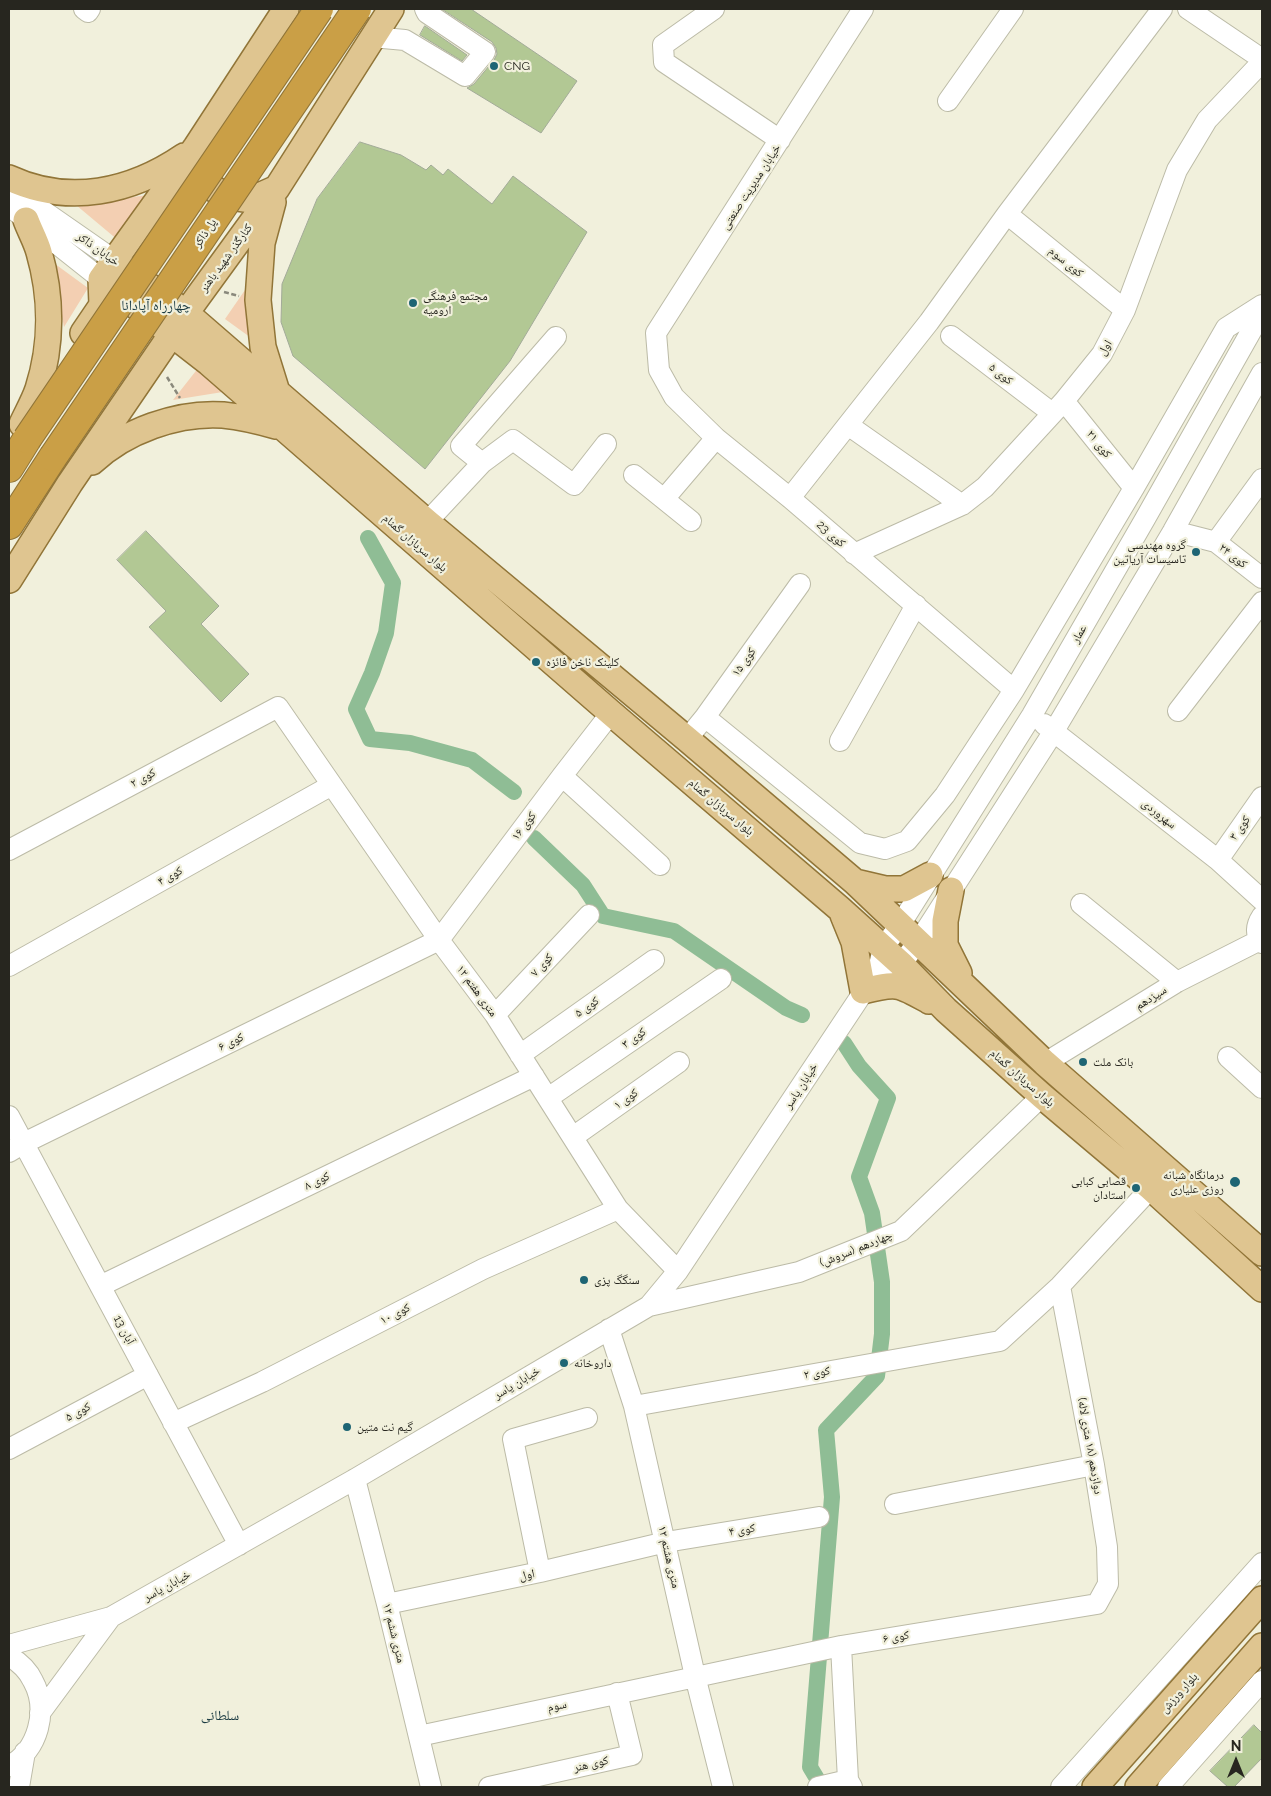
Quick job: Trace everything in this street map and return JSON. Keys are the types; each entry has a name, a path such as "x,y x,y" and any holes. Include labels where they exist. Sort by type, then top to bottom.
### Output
{"highway":[{"path":"9,468 19,436 319,9"},
{"name":"پل ذاکر","path":"9,526 53,457 357,9"}],"main road":[{"path":"19,436 102,305 108,269 196,147 286,9"},
{"name":"کنارگذر شهید باهنر","path":"9,580 70,483 186,313 277,188 391,9"},
{"path":"9,178 22,184 57,192 93,192 128,185 163,170 196,147"},
{"path":"196,147 201,176 222,196 250,200 277,188"},
{"path":"277,188 262,243 258,300 263,347 277,392"},
{"path":"17,213 39,251 45,275 49,315 47,352 38,389 19,436"},
{"name":"خیابان ذاکر","path":"108,269 186,313"},
{"name":"خیابان ذاکر","path":"108,269 172,335"},
{"name":"بلوار سربازان گمنام","path":"186,313 427,522 855,882 1045,1063 1262,1253"},
{"name":"بلوار سربازان گمنام","path":"172,335 209,363 611,713 840,908 880,959 902,964 946,1010 1042,1096 1151,1188 1262,1289"},
{"path":"19,436 34,410 65,422 80,451 70,483"},
{"path":"70,483 104,451 145,428 191,416 222,415 253,419 282,428"},
{"path":"855,882 885,889 904,889 930,875"},
{"path":"951,890 945,921 945,945 966,989"},
{"path":"840,908 853,936 863,991 888,985 904,986 946,1010"},
{"name":"بلوار ورزش","path":"1095,1787 1262,1599"},
{"path":"1138,1787 1262,1646"}],"street":[{"path":"84,9 88,12 90,9"},
{"path":"372,37 405,40 465,76 485,52 427,13 425,9"},
{"path":"714,9 663,45 664,62 780,140"},
{"name":"خیابان مدیریت صنعتی","path":"659,370 656,333 863,9"},
{"path":"948,101 1013,9"},
{"path":"790,498 929,322 1007,214 1162,9"},
{"path":"1188,9 1262,60"},
{"name":"اول","path":"854,554 962,505 985,487 1058,407 1102,354 1126,310 1177,170 1207,120 1262,60"},
{"name":"خیابان ذاکر","path":"9,187 108,269"},
{"name":"خیابان ذاکر","path":"17,213 108,269"},
{"name":"کوی سوم","path":"1007,214 1126,310"},
{"path":"705,717 860,843 885,849 907,841 945,795 1014,690 1226,328 1262,305"},
{"name":"عمار","path":"880,959 930,875 1032,715 1262,312"},
{"name":"کوی ۵","path":"951,336 1058,407"},
{"path":"482,463 461,446 556,337"},
{"name":"کوی 23","path":"659,370 674,397 716,438 790,498 1014,690"},
{"path":"902,964 919,941 1054,731 1173,531 1262,374"},
{"name":"کوی ۲۱","path":"1058,407 1134,488"},
{"path":"848,425 962,505"},
{"path":"664,499 716,438"},
{"path":"427,522 482,463 513,440 574,485 606,444"},
{"path":"634,475 691,521"},
{"path":"1216,542 1262,479"},
{"name":"کوی ۲۴","path":"1173,531 1216,542 1262,578"},
{"name":"کوی ۱۵","path":"687,739 705,717 800,584"},
{"path":"1178,711 1262,602"},
{"path":"840,741 916,605"},
{"name":"۱۲ متری هفتم","path":"278,707 439,940 495,1015 618,1209 678,1272"},
{"name":"کوی ۲","path":"9,850 278,707"},
{"name":"کوی ۱۶","path":"439,940 611,713"},
{"name":"سهروردی","path":"1032,715 1218,860 1262,900"},
{"path":"562,776 660,865"},
{"name":"کوی ۴","path":"9,966 332,785"},
{"path":"945,795 970,812"},
{"name":"کوی ۳","path":"1218,860 1262,797"},
{"path":"1081,904 1177,982"},
{"name":"کوی ۷","path":"495,1015 589,915"},
{"path":"1261,941 1257,928 1262,916"},
{"name":"کوی ۶","path":"16,1148 439,940"},
{"name":"سیزدهم","path":"1045,1063 1177,982 1261,941"},
{"name":"خیابان یاسر","path":"9,1645 111,1617 355,1479 649,1306 678,1272 863,991 880,959"},
{"name":"کوی ۵","path":"520,1055 654,960"},
{"name":"کوی ۳","path":"548,1098 721,979"},
{"path":"1228,1058 1262,1088"},
{"name":"کوی ۱","path":"573,1137 680,1062"},
{"name":"کوی ۸","path":"100,1286 534,1076"},
{"name":"چهاردهم (سروش)","path":"649,1306 799,1272 901,1231 1042,1096"},
{"name":"13 آبان","path":"9,1116 16,1148 100,1286 239,1545"},
{"path":"1060,1286 1151,1188"},
{"name":"کوی ۱۰","path":"173,1423 262,1382 483,1269 618,1209"},
{"name":"کوی ۲","path":"634,1406 1000,1341 1060,1286"},
{"name":"دوازدهم (۱۸ متری لاله)","path":"1060,1286 1094,1465 1107,1547 1108,1584 1097,1604"},
{"name":"۱۲ متری هشتم","path":"609,1329 634,1406 723,1787"},
{"name":"کوی ۵","path":"9,1449 148,1375"},
{"path":"540,1572 513,1439 587,1418"},
{"path":"895,1504 1094,1465"},
{"name":"۱۲ متری ششم","path":"355,1479 388,1604 431,1787"},
{"name":"کوی ۴","path":"666,1542 819,1518"},
{"name":"اول","path":"388,1604 540,1572 666,1542"},
{"path":"1061,1787 1262,1563"},
{"name":"کوی ۶","path":"696,1676 841,1646 1097,1604"},
{"name":"خیابان یاسر","path":"40,1713 111,1617"},
{"path":"818,1787 850,1784 841,1646"},
{"path":"9,1656 20,1663 33,1681 40,1702 40,1725 31,1746 16,1762 9,1766"},
{"name":"سوم","path":"419,1736 696,1676"},
{"path":"1168,1787 1262,1681"},
{"name":"کوی هنر","path":"489,1787 632,1755 616,1693"},
{"path":"19,1787 26,1752"}],"path":[{"path":"204,287 258,300"}],"shaded area":[{"path":"148,195 119,241 76,205"},
{"path":"51,261 88,288 64,327"},
{"path":"245,290 254,340 225,319"},
{"path":"199,367 229,391 173,400"}],"building":[{"name":"CNG","path":"442,9 471,9 577,81 541,133 467,88 474,84 494,60 497,54 496,48 492,42"},
{"path":"425,26 467,55 462,61 420,35"},
{"name":"مجتمع فرهنگی ارومیه","path":"360,142 401,155 426,170 431,165 443,175 448,169 492,204 513,176 587,232 510,361 425,469 293,356 281,322 282,284 317,199"},
{"path":"146,531 219,606 201,624 249,674 221,702 149,627 166,611 117,560"},
{"path":"1254,1725 1262,1733 1262,1758 1234,1787 1228,1787 1210,1771"}],"waterway":[{"path":"368,538 393,583 386,633 372,673 356,709 370,739 410,743 472,760 514,792"},
{"path":"534,838 583,885 603,916 674,931 786,1008 802,1015"},
{"path":"822,1787 810,1767 832,1497 826,1430 877,1376 882,1334 882,1282 872,1213 859,1177 888,1098 859,1066 844,1043"}],"place":[{"name":"CNG","path":"494,66"},
{"name":"مجتمع فرهنگی ارومیه","path":"413,303"},
{"name":"گروه مهندسی تاسیسات آریاتین","path":"1196,552"},
{"name":"کلینک ناخن فائزه","path":"536,662"},
{"name":"بانک ملت","path":"1083,1062"},
{"name":"درمانگاه شبانه روزی علیاری","path":"1235,1182"},
{"name":"قصابی کبابی استادان","path":"1136,1188"},
{"name":"سنگگ پزی","path":"584,1280"},
{"name":"داروخانه","path":"564,1363"},
{"name":"گیم نت متین","path":"347,1427"}],"district":[{"name":"چهارراه آپادانا","path":"156,306"},
{"name":"سلطانی","path":"220,1716"}]}
